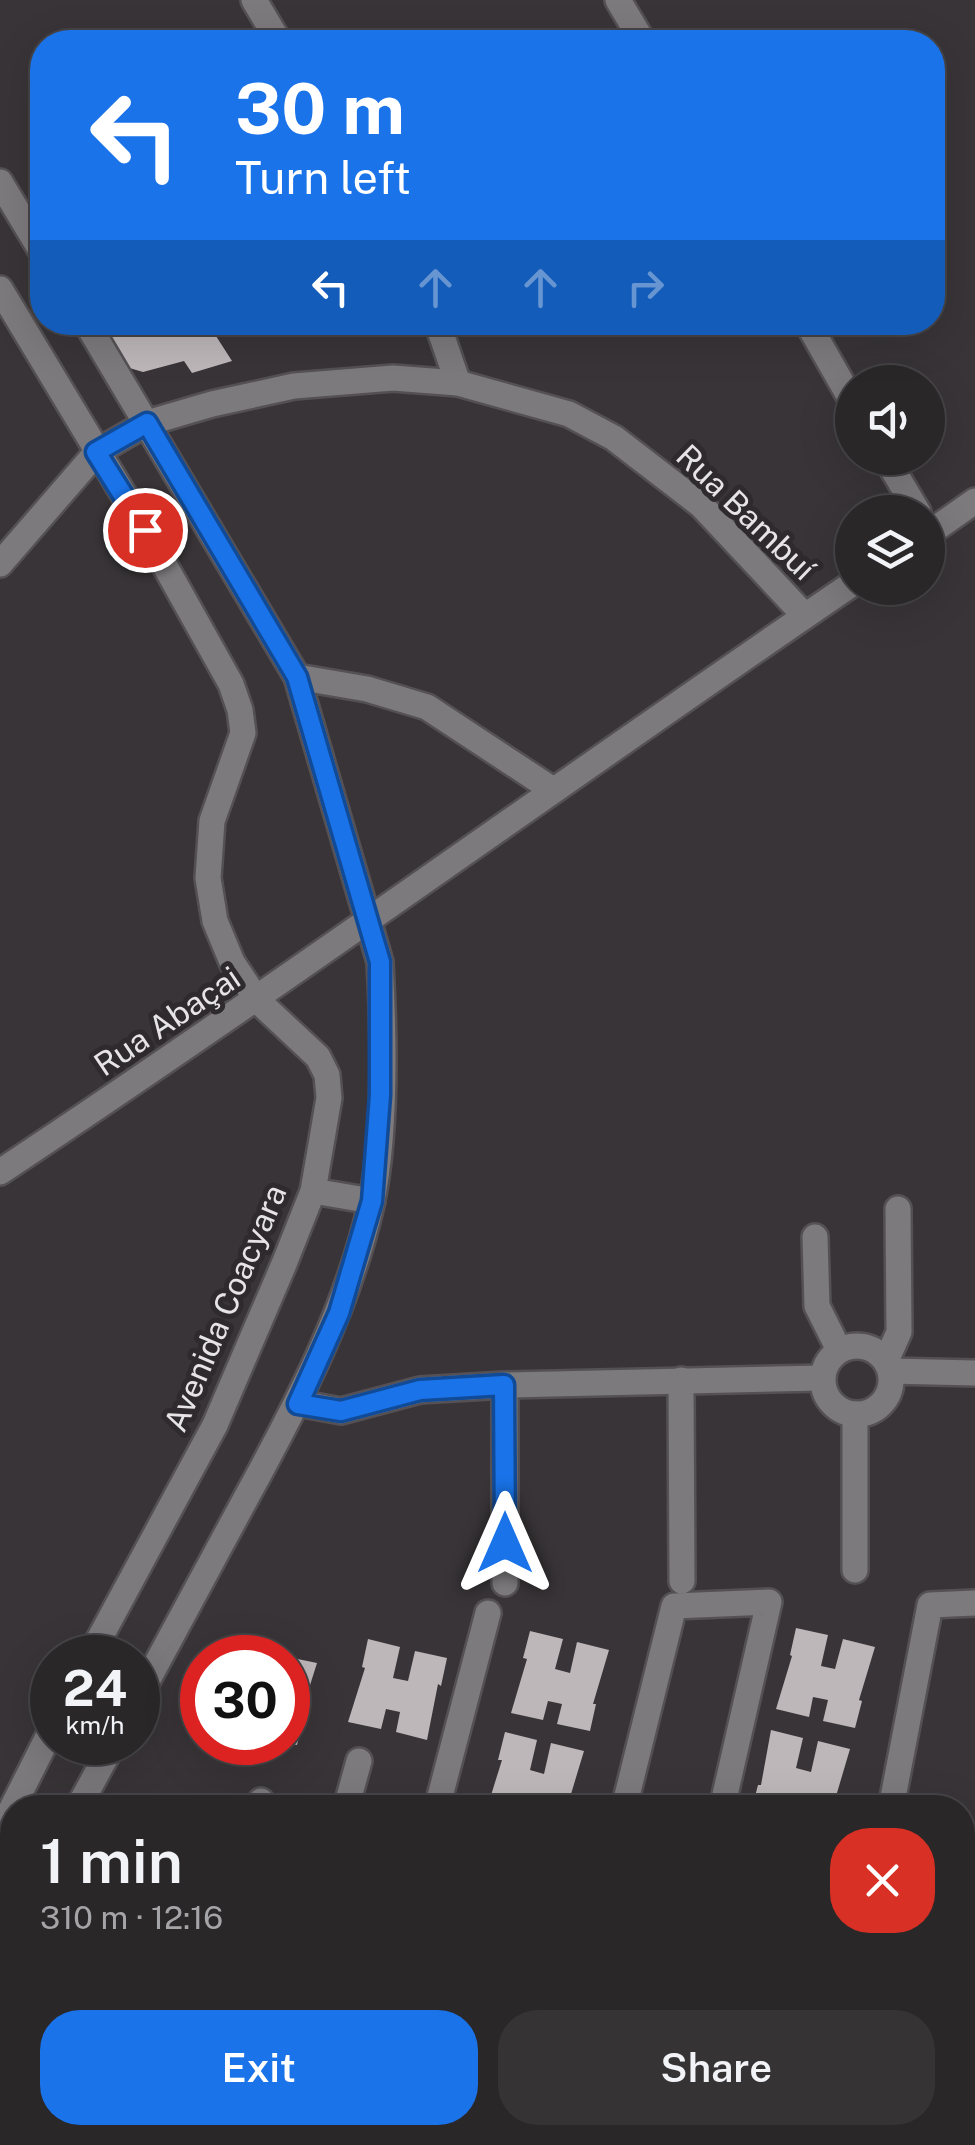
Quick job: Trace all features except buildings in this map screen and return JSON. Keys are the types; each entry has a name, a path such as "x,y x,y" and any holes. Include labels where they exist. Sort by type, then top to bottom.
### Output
{"street":[{"path":"254,0 272,30"},
{"path":"618,0 636,30"},
{"path":"0,182 30,232"},
{"name":"Avenida Coacyara","path":"0,289 145,530 231,684 240,710 242,733 212,821 208,878 215,921 232,962 257,1000 318,1057 327,1076 329,1098 313,1190 214,1425 101,1635"},
{"path":"94,335 297,677 380,962 378,1156 372,1201 339,1313 298,1404 160,1658"},
{"path":"441,335 458,383"},
{"path":"814,335 835,371"},
{"name":"Rua Bambuí","path":"0,564 96,452 147,423 294,386 393,378 458,383 569,414 614,438 700,505 806,616"},
{"path":"945,517 975,501"},
{"name":"Rua Abaçai","path":"0,1172 257,1000 367,919 835,596"},
{"path":"297,677 367,689 427,706 553,790"},
{"path":"313,1190 372,1201"},
{"path":"898,1209 899,1332 888,1366 888,1396 868,1412 855,1414 835,1407 823,1388 828,1362 839,1350 860,1346 879,1354 888,1366 975,1372"},
{"path":"815,1238 817,1306 839,1350"},
{"path":"298,1404 341,1411 420,1390 822,1378"},
{"path":"681,1380 682,1581"},
{"path":"504,1385 505,1583"},
{"path":"855,1414 855,1570"},
{"path":"627,1795 674,1606 769,1602 725,1795"},
{"path":"894,1795 930,1605 975,1603"},
{"path":"441,1795 488,1613"},
{"path":"350,1795 359,1761"},
{"path":"19,1795 34,1765"},
{"path":"85,1795 101,1765"}],"route":[{"path":"145,530 96,452 147,423 297,677 380,962 378,1156 372,1201 339,1313 298,1404 341,1411 420,1390 504,1385 505,1543"}]}
